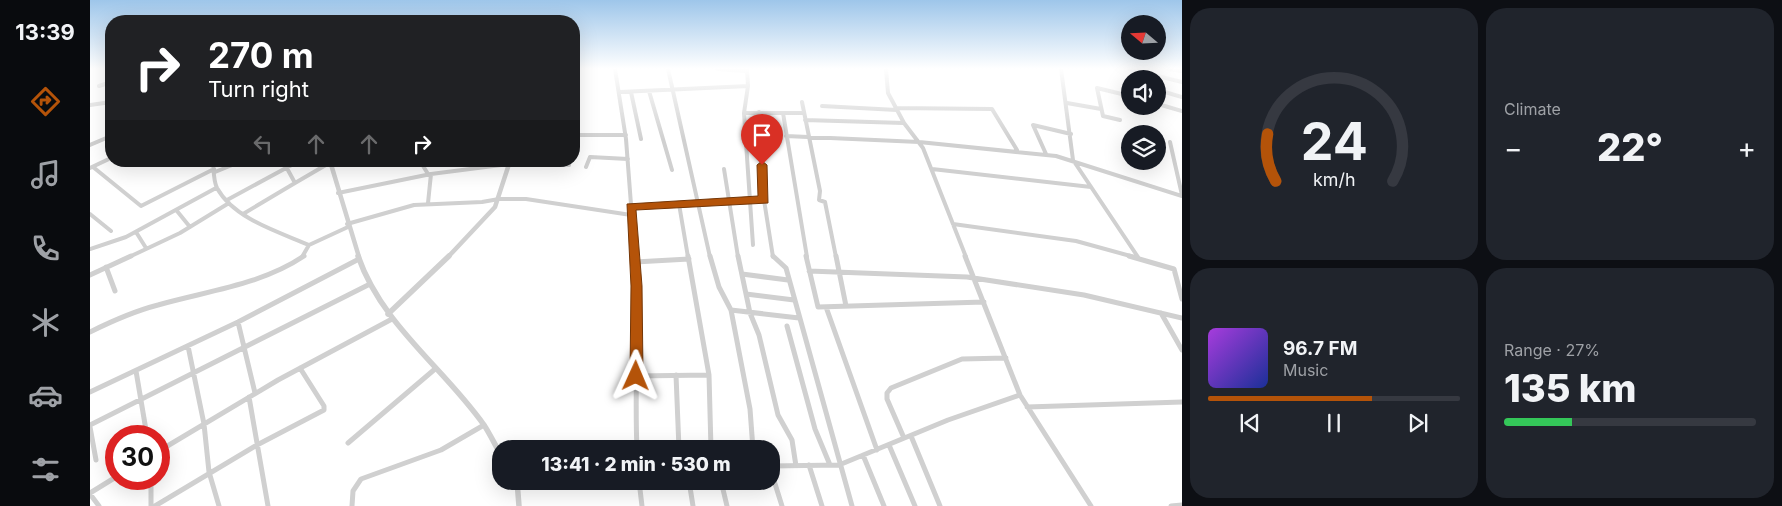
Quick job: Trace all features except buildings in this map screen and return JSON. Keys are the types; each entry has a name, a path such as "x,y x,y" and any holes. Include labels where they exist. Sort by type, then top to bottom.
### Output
{"street":[{"path":"620,93 626,135 635,262 637,440"},
{"path":"631,93 640,139"},
{"path":"649,93 656,121 672,170"},
{"path":"672,93 722,298 731,310 750,409 752,440"},
{"path":"747,93 744,113 753,245"},
{"path":"888,93 932,169 1020,395 1091,506"},
{"path":"1065,93 1074,160 1138,257"},
{"path":"1098,93 1104,117 1120,120"},
{"path":"1167,93 1182,97"},
{"path":"802,102 820,191 818,200 825,202 846,306"},
{"path":"1067,102 1102,109"},
{"path":"90,105 105,103"},
{"path":"822,106 897,109 992,109 1017,150"},
{"path":"1166,106 1182,110"},
{"path":"759,112 764,200 771,252 774,258 786,268 838,465 852,506"},
{"path":"744,113 803,113"},
{"path":"783,113 809,271 818,307 984,302"},
{"path":"805,120 904,123"},
{"path":"1046,154 1033,125 1071,134"},
{"path":"580,136 626,135"},
{"path":"786,136 918,142 1046,154 1074,160 1182,195"},
{"path":"90,145 105,139"},
{"path":"1170,142 1182,195"},
{"path":"586,167 590,157 628,159"},
{"path":"105,161 91,168 141,206 223,167"},
{"path":"243,214 322,167"},
{"path":"331,167 347,226 370,284 390,317 484,425 492,440"},
{"path":"424,167 429,174 428,203"},
{"path":"338,193 429,174 484,167"},
{"path":"170,444 252,395 390,317 466,240 495,207 508,167"},
{"path":"90,274 190,226 228,201 286,168 295,183"},
{"path":"724,169 750,313 759,335 778,415 792,440 796,466"},
{"path":"932,169 1092,188"},
{"path":"214,170 216,188 243,214 309,245"},
{"path":"90,249 136,232 216,188"},
{"path":"90,332 128,314 157,305 248,283 293,264 306,255 309,245 347,226 414,205 526,199 631,215"},
{"path":"631,206 764,200"},
{"path":"680,204 709,375 711,440"},
{"path":"177,211 190,226"},
{"path":"90,214 111,231"},
{"path":"953,224 1076,241 1138,257 1174,269 1182,299"},
{"path":"136,232 146,248"},
{"path":"90,392 238,322 359,258"},
{"path":"635,262 689,259"},
{"path":"106,267 115,292"},
{"path":"809,271 967,277 1075,293 1182,318"},
{"path":"742,274 788,280"},
{"path":"96,460 90,426 370,284"},
{"path":"746,294 794,300"},
{"path":"826,307 877,450"},
{"path":"731,310 798,318"},
{"path":"1161,313 1182,350"},
{"path":"238,322 245,346 268,506"},
{"path":"787,326 815,429 830,465"},
{"path":"188,346 204,424 209,472 219,506"},
{"path":"940,506 887,399 887,393 891,388 962,359 1006,358"},
{"path":"151,490 153,506 209,472 324,410 324,406 300,368"},
{"path":"348,443 435,369"},
{"path":"136,371 146,425"},
{"path":"676,375 679,440"},
{"path":"636,376 709,375"},
{"path":"780,466 838,465 1020,395"},
{"path":"1027,407 1182,402"},
{"path":"352,506 353,491 361,479 441,450 484,425"},
{"path":"889,445 915,506"},
{"path":"863,455 884,506"},
{"path":"809,465 822,506"},
{"path":"99,506 90,493 105,484"},
{"path":"518,490 520,506"},
{"path":"640,490 642,506"},
{"path":"690,490 693,506"},
{"path":"723,490 727,506"},
{"path":"777,490 782,506"},
{"path":"1171,506 1182,505"}],"route":[{"path":"636,376 636,286 631,206 764,200 762,165"}]}
